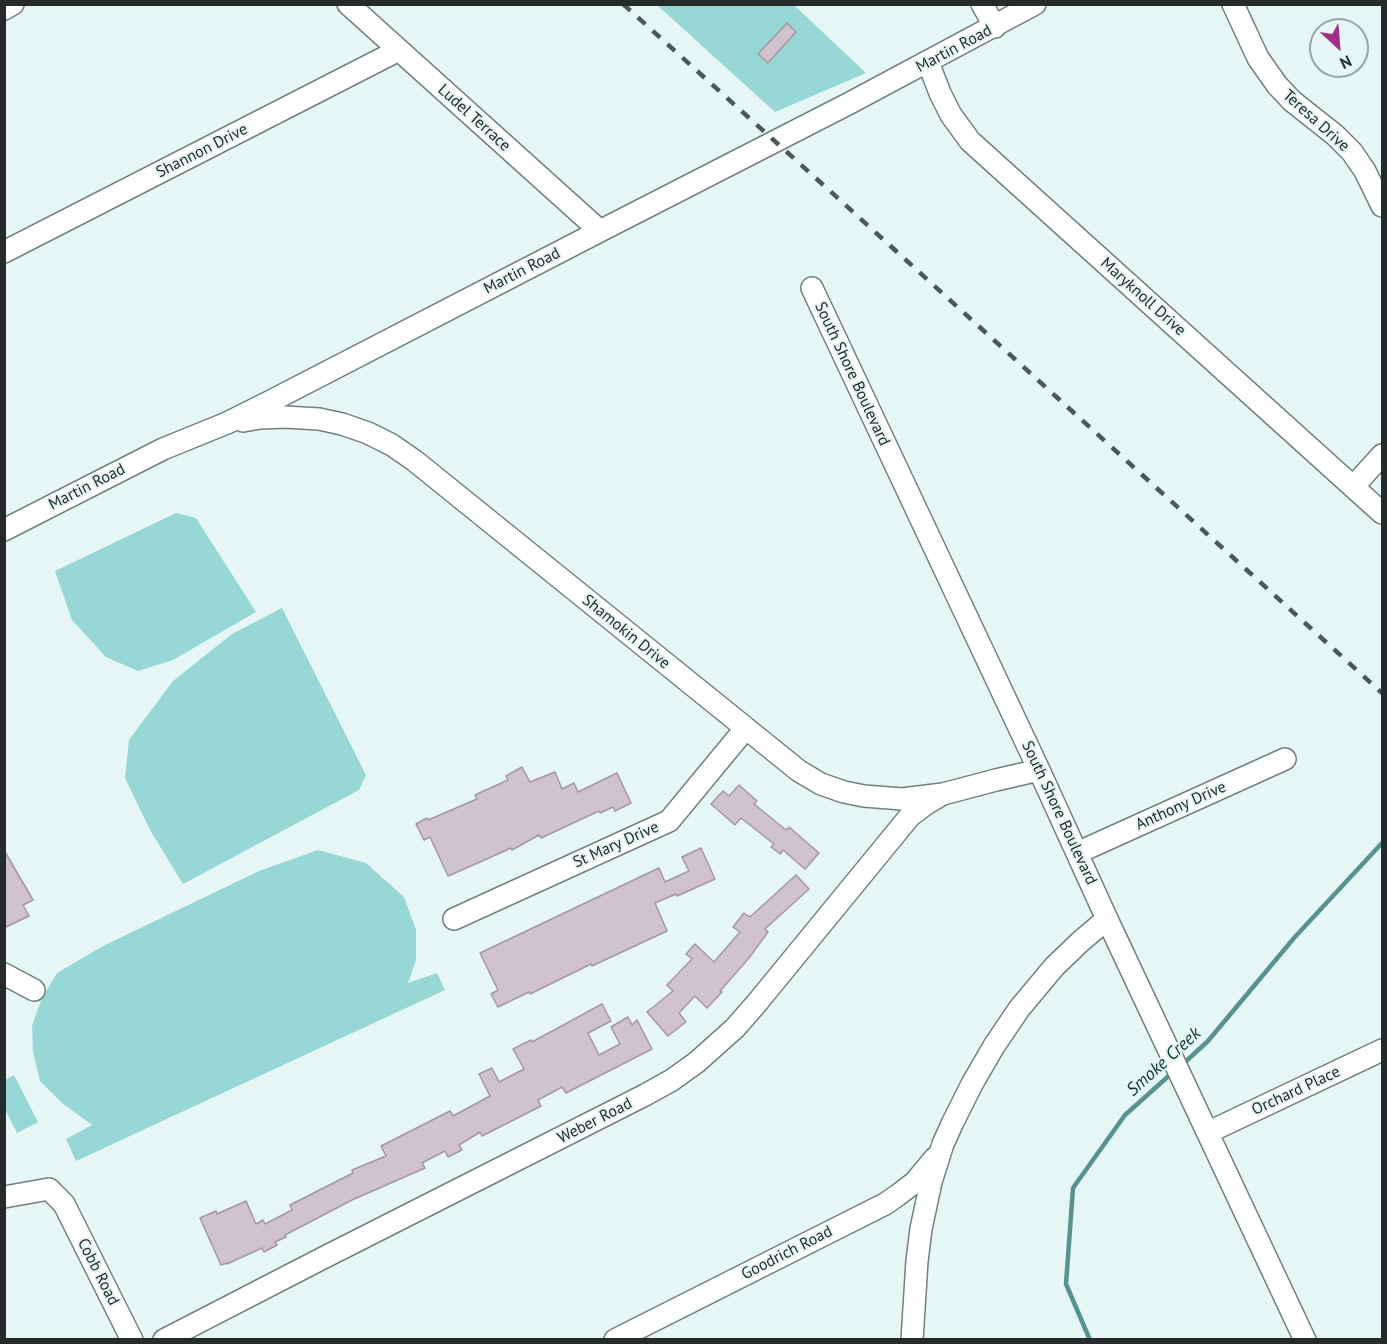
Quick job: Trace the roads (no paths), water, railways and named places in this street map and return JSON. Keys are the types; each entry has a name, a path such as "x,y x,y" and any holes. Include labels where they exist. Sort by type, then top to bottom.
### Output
{"street":[{"path":"4,9 13,4"},
{"name":"Ludel Terrace","path":"348,4 600,231"},
{"path":"982,4 995,27"},
{"name":"Martin Road","path":"4,530 163,448 227,423 776,142 1035,4"},
{"name":"Teresa Drive","path":"1233,4 1258,58 1277,85 1292,101 1335,135 1352,152 1365,171 1383,206"},
{"name":"Shannon Drive","path":"4,252 399,50"},
{"name":"Maryknoll Drive","path":"928,62 951,115 970,141 1383,513"},
{"name":"South Shore Boulevard","path":"812,288 1305,1340"},
{"name":"Shamokin Drive","path":"227,423 277,417 319,419 368,433 392,445 415,461 745,729 799,771 821,784 864,796 902,799 943,795 1039,771"},
{"path":"1353,487 1383,455"},
{"name":"St Mary Drive","path":"454,919 669,821 745,729"},
{"name":"Anthony Drive","path":"1077,853 1285,759"},
{"name":"Weber Road","path":"164,1340 331,1253 635,1101 672,1080 697,1062 735,1028 910,816 943,795"},
{"path":"912,1340 921,1229 944,1144 972,1084 1019,1009 1054,967 1107,918"},
{"path":"4,974 34,990"},
{"name":"Orchard Place","path":"1209,1132 1383,1050"},
{"name":"Goodrich Road","path":"615,1340 885,1204 915,1182 944,1144"},
{"name":"Cobb Road","path":"4,1197 49,1189 64,1204 132,1340"}],"waterway":[{"name":"Smoke Creek","path":"1183,1064 1208,1041 1294,938 1382,843"},
{"name":"Smoke Creek","path":"1090,1340 1066,1284 1073,1188 1125,1115 1172,1073"}],"railway":[{"path":"623,4 1382,693"}]}
